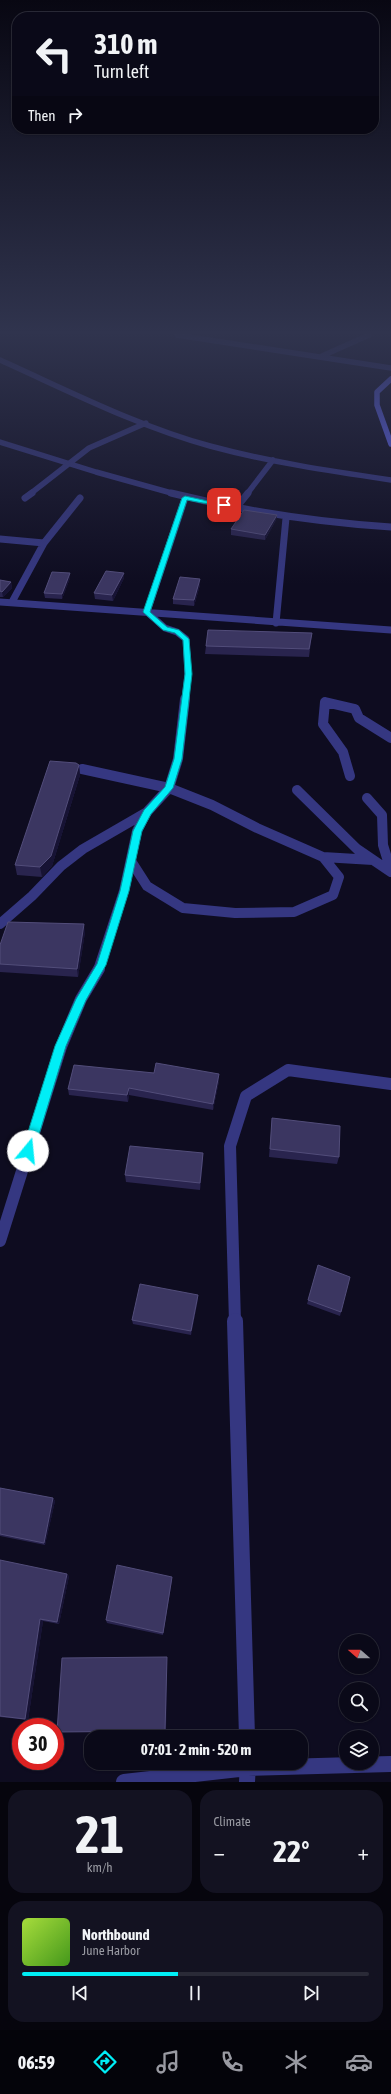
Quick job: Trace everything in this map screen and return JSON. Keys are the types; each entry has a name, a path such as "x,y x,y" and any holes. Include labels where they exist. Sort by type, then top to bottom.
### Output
{"street":[{"path":"133,418 183,438 226,450 273,460 391,480"},
{"path":"382,418 391,444"},
{"path":"24,498 89,448 146,423"},
{"path":"0,442 67,464 185,498 286,518 353,526 391,527"},
{"path":"236,508 273,460"},
{"path":"12,602 44,543 80,498"},
{"path":"147,612 185,498"},
{"path":"276,622 286,518"},
{"path":"0,539 44,543"},
{"path":"0,602 391,630"},
{"path":"0,1241 61,1046 81,999 101,965 124,891 138,831 147,812 169,788 178,759 188,674 186,639 177,632 165,628 147,612"},
{"path":"350,776 343,752 323,724 325,702 355,709 359,718 391,738"},
{"path":"82,769 169,788 212,805 257,828 323,857 373,860"},
{"path":"297,790 357,849 390,872"},
{"path":"367,798 382,815 383,845 390,872"},
{"path":"0,924 32,896 61,866 83,849 147,812"},
{"path":"131,861 147,886 183,908 250,913 294,912 334,895 339,877 323,857"},
{"path":"247,1730 230,1146 246,1096 288,1070 391,1084"},
{"path":"124,1782 248,1771 391,1764"}],"building":[{"path":"244,510 277,515 265,535 231,529"},
{"path":"106,571 124,573 112,595 94,593"},
{"path":"52,572 70,573 62,594 44,593"},
{"path":"180,577 200,579 194,600 173,599"},
{"path":"0,580 11,582 2,592 0,591"},
{"path":"208,630 312,633 309,649 206,646"},
{"path":"50,761 76,763 79,765 51,856 40,867 15,865"},
{"path":"8,922 84,924 77,969 0,964 0,945"},
{"path":"156,1063 219,1074 213,1104 129,1088 127,1095 68,1089 74,1065 154,1073"},
{"path":"272,1118 340,1126 339,1157 270,1149"},
{"path":"130,1146 203,1153 200,1183 125,1175"},
{"path":"318,1265 350,1277 341,1312 308,1300"},
{"path":"140,1284 198,1295 191,1331 132,1320"},
{"path":"0,1488 53,1498 44,1543 0,1534"},
{"path":"0,1560 67,1574 57,1622 40,1619 25,1718 0,1716"},
{"path":"117,1565 172,1577 163,1633 106,1620"},
{"path":"167,1657 165,1730 84,1730 84,1732 64,1732 64,1718 58,1718 62,1658"}],"route":[{"path":"28,1151 61,1046 81,999 101,965 124,891 138,831 147,812 169,788 178,759 188,674 186,639 177,632 158,624 147,612 185,498 224,505"}]}
